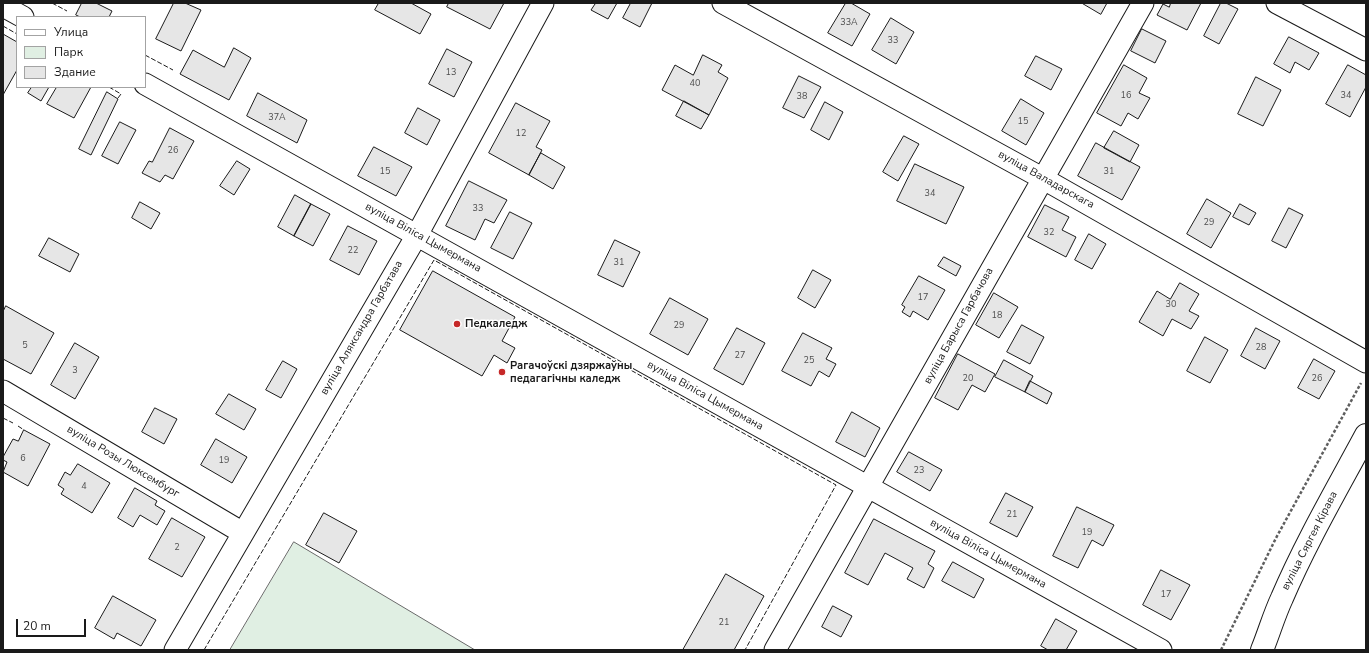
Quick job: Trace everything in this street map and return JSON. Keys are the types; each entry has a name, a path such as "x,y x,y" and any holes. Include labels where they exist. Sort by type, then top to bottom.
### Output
{"main road":[{"name":"вуліца Сяргея Кірава","path":"1262,650 1282,599 1301,557 1366,435"}],"street":[{"name":"вуліца Аляксандра Гарбатава","path":"175,650 417,234 543,3"},
{"name":"вуліца Валадарскага","path":"722,3 1042,178 1364,371"},
{"name":"вуліца Барыса Гарбачова","path":"775,650 869,488 1042,178 1143,3"},
{"path":"1277,3 1366,50"},
{"path":"3,6 21,16"},
{"name":"вуліца Віліса Цымермана","path":"146,85 417,234 1161,650"},
{"name":"вуліца Розы Люксембург","path":"3,391 243,533"}],"path":[{"path":"1221,650 1276,538 1364,371"}],"green space":[{"path":"294,542 475,650 230,650"}],"building":[{"path":"82,3 96,3 112,11 110,16 76,15"},
{"path":"174,3 185,3 201,10 181,51 156,39"},
{"path":"379,3 411,3 431,14 420,34 375,10"},
{"path":"449,3 504,3 490,29 447,7"},
{"path":"594,3 617,3 608,19 591,10 595,4"},
{"path":"631,3 652,3 640,27 623,18"},
{"path":"846,3 851,3 870,14 852,46 828,33"},
{"path":"1082,3 1107,3 1101,14"},
{"path":"1171,3 1201,3 1187,30 1157,15 1163,4 1169,7"},
{"path":"1221,3 1226,3 1238,9 1219,44 1204,36"},
{"path":"891,18 914,32 896,64 872,50"},
{"path":"1142,29 1166,41 1155,63 1131,51"},
{"path":"3,34 16,41 16,72 3,95"},
{"path":"1289,37 1319,53 1309,70 1295,62 1290,73 1274,64"},
{"path":"234,48 251,58 229,100 180,74 193,50 224,67"},
{"path":"447,49 472,62 454,97 429,84"},
{"path":"703,55 722,65 718,72 728,78 709,115 662,90 675,65 693,75"},
{"path":"1036,56 1062,69 1051,90 1025,76"},
{"path":"1124,65 1147,78 1139,93 1150,98 1138,119 1128,113 1121,126 1097,113"},
{"path":"1348,65 1366,75 1366,87 1350,117 1326,104"},
{"path":"799,76 821,87 804,118 783,108"},
{"path":"1256,77 1281,90 1263,126 1238,114"},
{"path":"31,88 48,88 41,101 28,93"},
{"path":"56,88 90,88 74,118 47,104"},
{"path":"107,92 118,99 91,155 79,149"},
{"path":"258,93 307,120 297,143 247,116"},
{"path":"1021,99 1044,113 1026,145 1002,131"},
{"path":"684,101 709,115 701,129 676,116"},
{"path":"825,102 843,112 829,140 811,130"},
{"path":"516,103 550,121 536,147 542,150 529,175 489,153"},
{"path":"418,108 440,120 427,145 405,133"},
{"path":"120,122 136,130 118,164 102,156"},
{"path":"170,128 194,141 173,179 165,175 160,182 142,173 149,161 152,162"},
{"path":"1114,131 1139,145 1130,162 1104,148"},
{"path":"904,136 919,144 898,181 883,172"},
{"path":"1096,143 1140,167 1122,200 1078,176"},
{"path":"374,147 412,167 396,196 358,176"},
{"path":"541,153 565,167 553,189 529,175"},
{"path":"237,161 250,169 234,195 220,186"},
{"path":"915,164 964,187 946,224 897,201"},
{"path":"469,181 507,200 494,223 485,219 475,240 446,226"},
{"path":"295,195 311,204 294,236 278,227"},
{"path":"1207,199 1231,213 1211,248 1187,234"},
{"path":"140,202 160,213 151,229 132,218"},
{"path":"311,204 330,214 313,246 294,236"},
{"path":"1240,204 1256,213 1249,225 1233,217"},
{"path":"1045,205 1069,217 1062,230 1076,237 1066,257 1028,237"},
{"path":"1289,208 1303,215 1286,248 1272,241"},
{"path":"510,212 532,223 513,259 491,248"},
{"path":"348,226 377,241 359,275 330,260"},
{"path":"1089,234 1106,244 1092,269 1075,260"},
{"path":"49,238 79,254 70,272 39,256"},
{"path":"615,240 640,252 623,287 598,275"},
{"path":"944,257 961,266 956,276 938,266"},
{"path":"813,270 831,280 815,308 798,298"},
{"name":"Педкаледж","path":"433,271 515,317 502,341 515,348 507,363 494,355 482,376 400,330"},
{"path":"919,276 945,290 928,320 913,311 910,317 902,312 905,307 902,305"},
{"path":"1180,283 1199,294 1189,311 1199,316 1191,329 1172,319 1163,336 1139,322 1157,291 1170,299"},
{"path":"994,293 1018,307 999,338 976,325"},
{"path":"670,298 708,319 688,355 650,334"},
{"path":"6,306 54,333 31,374 3,359 3,312"},
{"path":"1022,325 1044,337 1030,364 1007,352"},
{"path":"737,328 765,343 743,385 714,369"},
{"path":"1256,328 1280,341 1265,369 1241,356"},
{"path":"803,333 832,348 826,359 836,364 829,377 819,371 811,386 782,371"},
{"path":"1205,337 1228,350 1210,383 1187,371"},
{"path":"75,343 99,357 75,399 51,385"},
{"path":"958,354 995,374 985,392 972,385 958,410 935,398"},
{"path":"1314,359 1335,371 1319,399 1298,388"},
{"path":"1004,360 1033,376 1025,392 995,377"},
{"path":"283,361 297,369 281,398 266,390"},
{"path":"1030,381 1052,393 1047,404 1025,392"},
{"path":"229,394 256,409 244,430 216,414"},
{"path":"155,408 177,419 164,444 142,432"},
{"path":"852,412 880,428 865,457 836,442"},
{"path":"24,430 50,444 28,486 3,472 7,462 3,460 3,457 13,439 18,441"},
{"path":"216,439 247,457 232,483 201,465"},
{"path":"909,452 942,470 930,491 897,472"},
{"path":"78,464 110,483 92,513 61,494 64,489 58,485 65,472 70,475"},
{"path":"135,488 157,501 155,505 165,511 157,525 140,515 133,527 118,518"},
{"path":"1006,493 1033,507 1017,537 990,523"},
{"path":"1077,507 1114,525 1103,546 1092,540 1078,568 1053,556"},
{"path":"324,513 357,531 339,563 306,545"},
{"path":"172,518 205,537 182,577 149,559"},
{"path":"874,519 935,551 928,564 934,568 924,588 907,579 913,568 885,553 868,585 845,573"},
{"path":"953,562 984,579 974,598 942,581"},
{"path":"1161,570 1190,585 1171,620 1143,605"},
{"path":"726,574 764,596 734,650 683,650"},
{"path":"113,596 156,620 141,646 117,633 114,639 95,628"},
{"path":"833,606 852,616 841,637 822,627"},
{"path":"1056,619 1077,631 1066,650 1048,650 1041,646"}],"fence":[{"path":"52,3 67,11"},
{"path":"3,26 16,33"},
{"path":"146,56 173,70"},
{"path":"111,88 121,94 118,98"},
{"path":"204,650 434,260 836,485 745,650"},
{"path":"3,418 13,423"},
{"path":"18,426 24,430"}],"place":[{"name":"Педкаледж","path":"457,324"},
{"name":"Рагачоўскі дзяржаўны педагагічны каледж","path":"502,372"}]}
